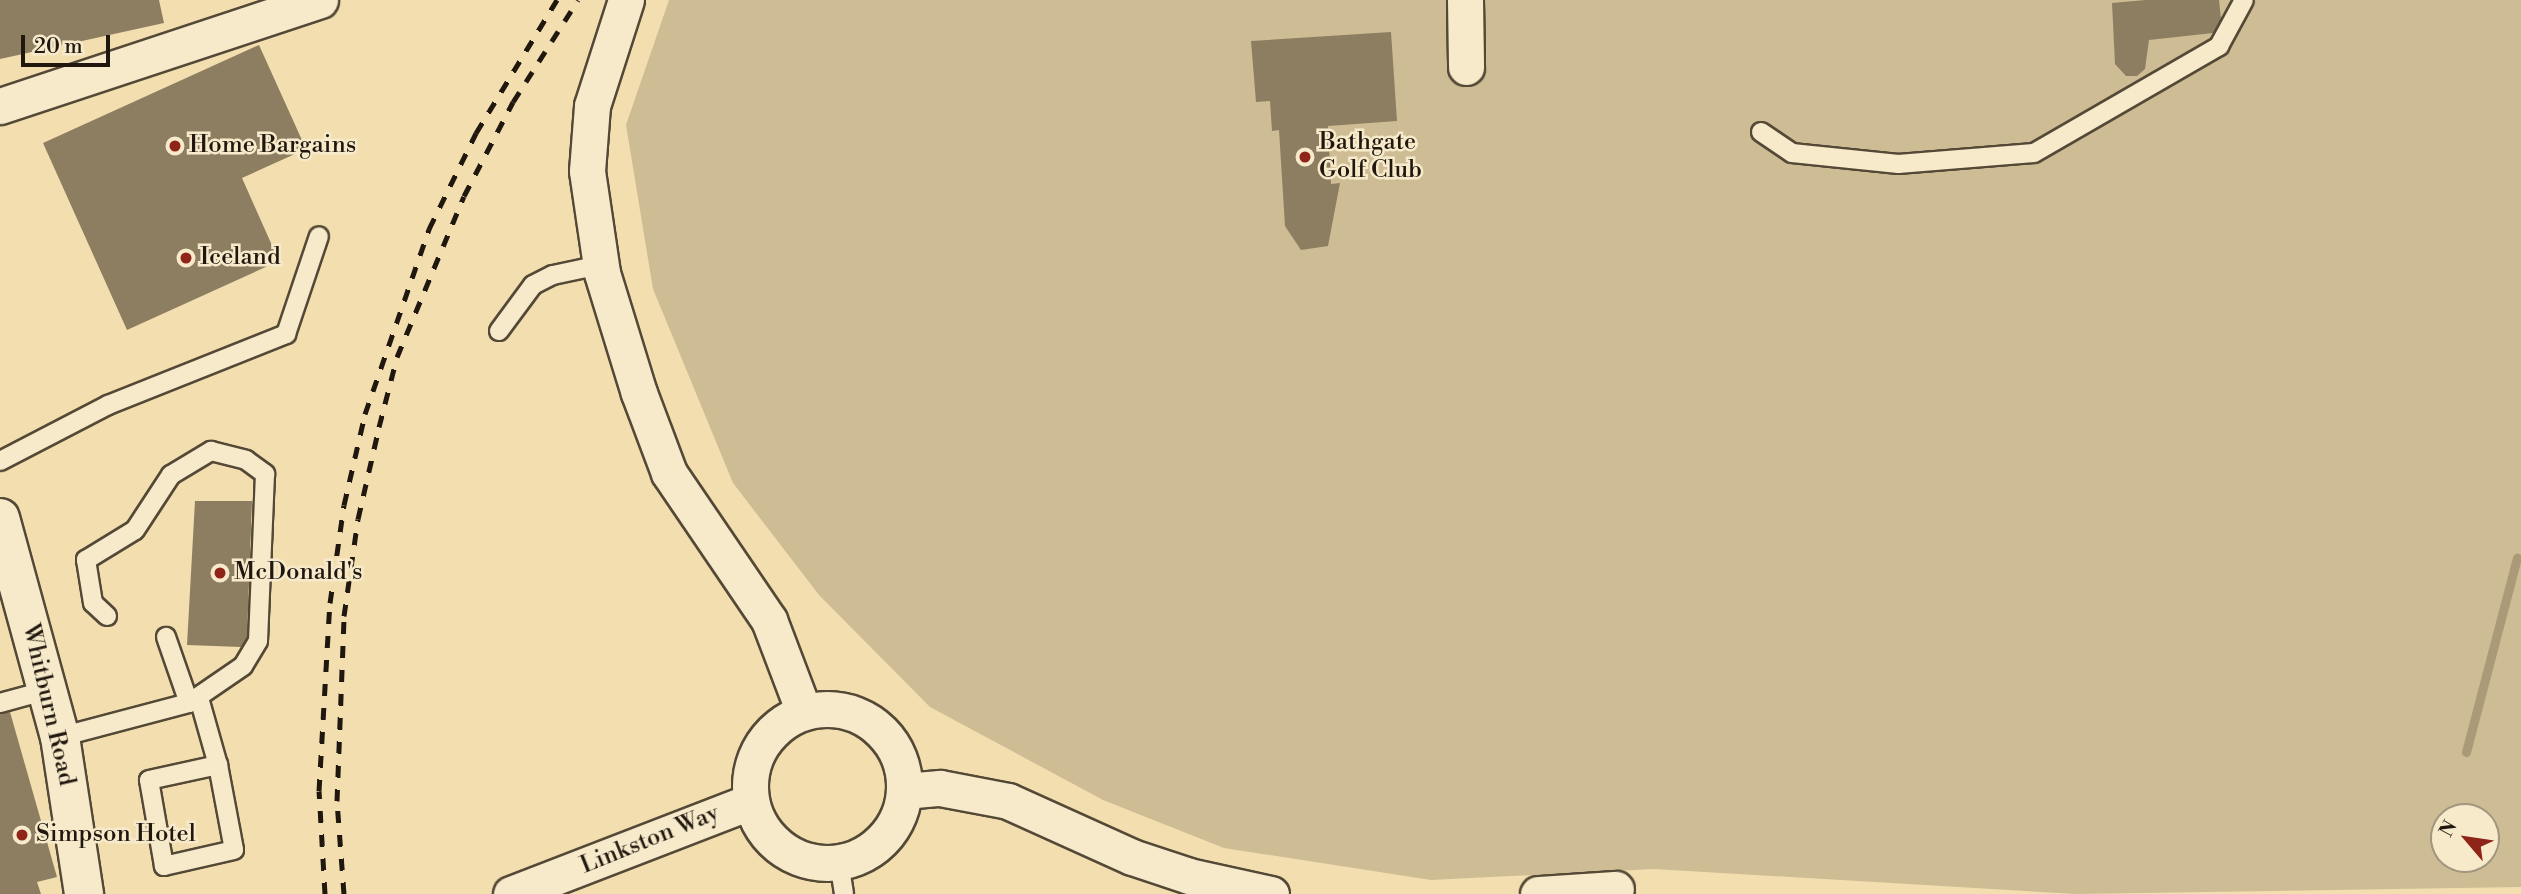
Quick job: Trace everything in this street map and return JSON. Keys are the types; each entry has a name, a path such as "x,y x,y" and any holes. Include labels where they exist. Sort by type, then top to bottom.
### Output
{"main road":[{"name":"Whitburn Road","path":"1,522 60,737 84,894"}],"street":[{"path":"0,106 320,0"},
{"path":"626,0 592,106 587,171 600,265 639,393 669,473 769,620 804,712"},
{"path":"1465,0 1466,67"},
{"path":"828,708 853,712 875,725 897,754 904,791 899,816 884,838 863,854 842,878 816,862 775,843 749,802 755,758 766,738 783,722 804,712 828,708"},
{"path":"904,791 940,788 1008,801 1132,857 1189,876 1271,894"},
{"name":"Linkston Way","path":"511,894 749,802"},
{"path":"1538,894 1616,889"}],"lane":[{"path":"1761,132 1792,153 1898,164 2035,153 2219,46 2244,0"},
{"path":"0,461 108,405 286,334 319,236"},
{"path":"499,331 533,285 553,275 600,265"},
{"path":"60,737 194,700 243,666 258,641 265,474 246,460 211,451 171,475 135,530 86,560 93,603 107,617"},
{"path":"166,637 194,700 218,765 234,850 164,866 149,780 218,765"},
{"path":"0,703 48,690"}],"shaded area":[{"path":"669,0 2521,0 2521,887 2076,894 1654,869 1431,880 1224,848 1103,800 930,707 819,595 733,483 653,289 626,125"}],"building":[{"path":"0,0 159,0 164,23 0,59"},
{"path":"2219,0 2221,19 2213,33 2149,40 2145,69 2137,76 2126,76 2115,64 2112,3"},
{"name":"Bathgate Golf Club","path":"1391,32 1397,121 1328,126 1331,184 1340,183 1328,246 1301,250 1285,226 1279,130 1272,131 1270,101 1256,102 1251,41"},
{"name":"Home Bargains","path":"259,45 306,149 242,178 279,261 127,330 43,143"},
{"name":"McDonald's","path":"195,501 252,501 247,638 241,647 187,645"},
{"name":"Simpson Hotel","path":"10,712 57,877 37,882 41,894 0,894 0,714"}],"waterway":[{"path":"2466,752 2517,558"}],"railway":[{"path":"325,894 319,791 330,603 344,505 365,414 429,229 476,133 557,0"},
{"path":"344,894 337,801 344,616 358,519 397,357 464,196 513,102 578,0"}],"place":[{"name":"Home Bargains","path":"175,146"},
{"name":"Bathgate Golf Club","path":"1305,157"},
{"name":"Iceland","path":"186,258"},
{"name":"McDonald's","path":"220,573"},
{"name":"Simpson Hotel","path":"22,835"}]}
